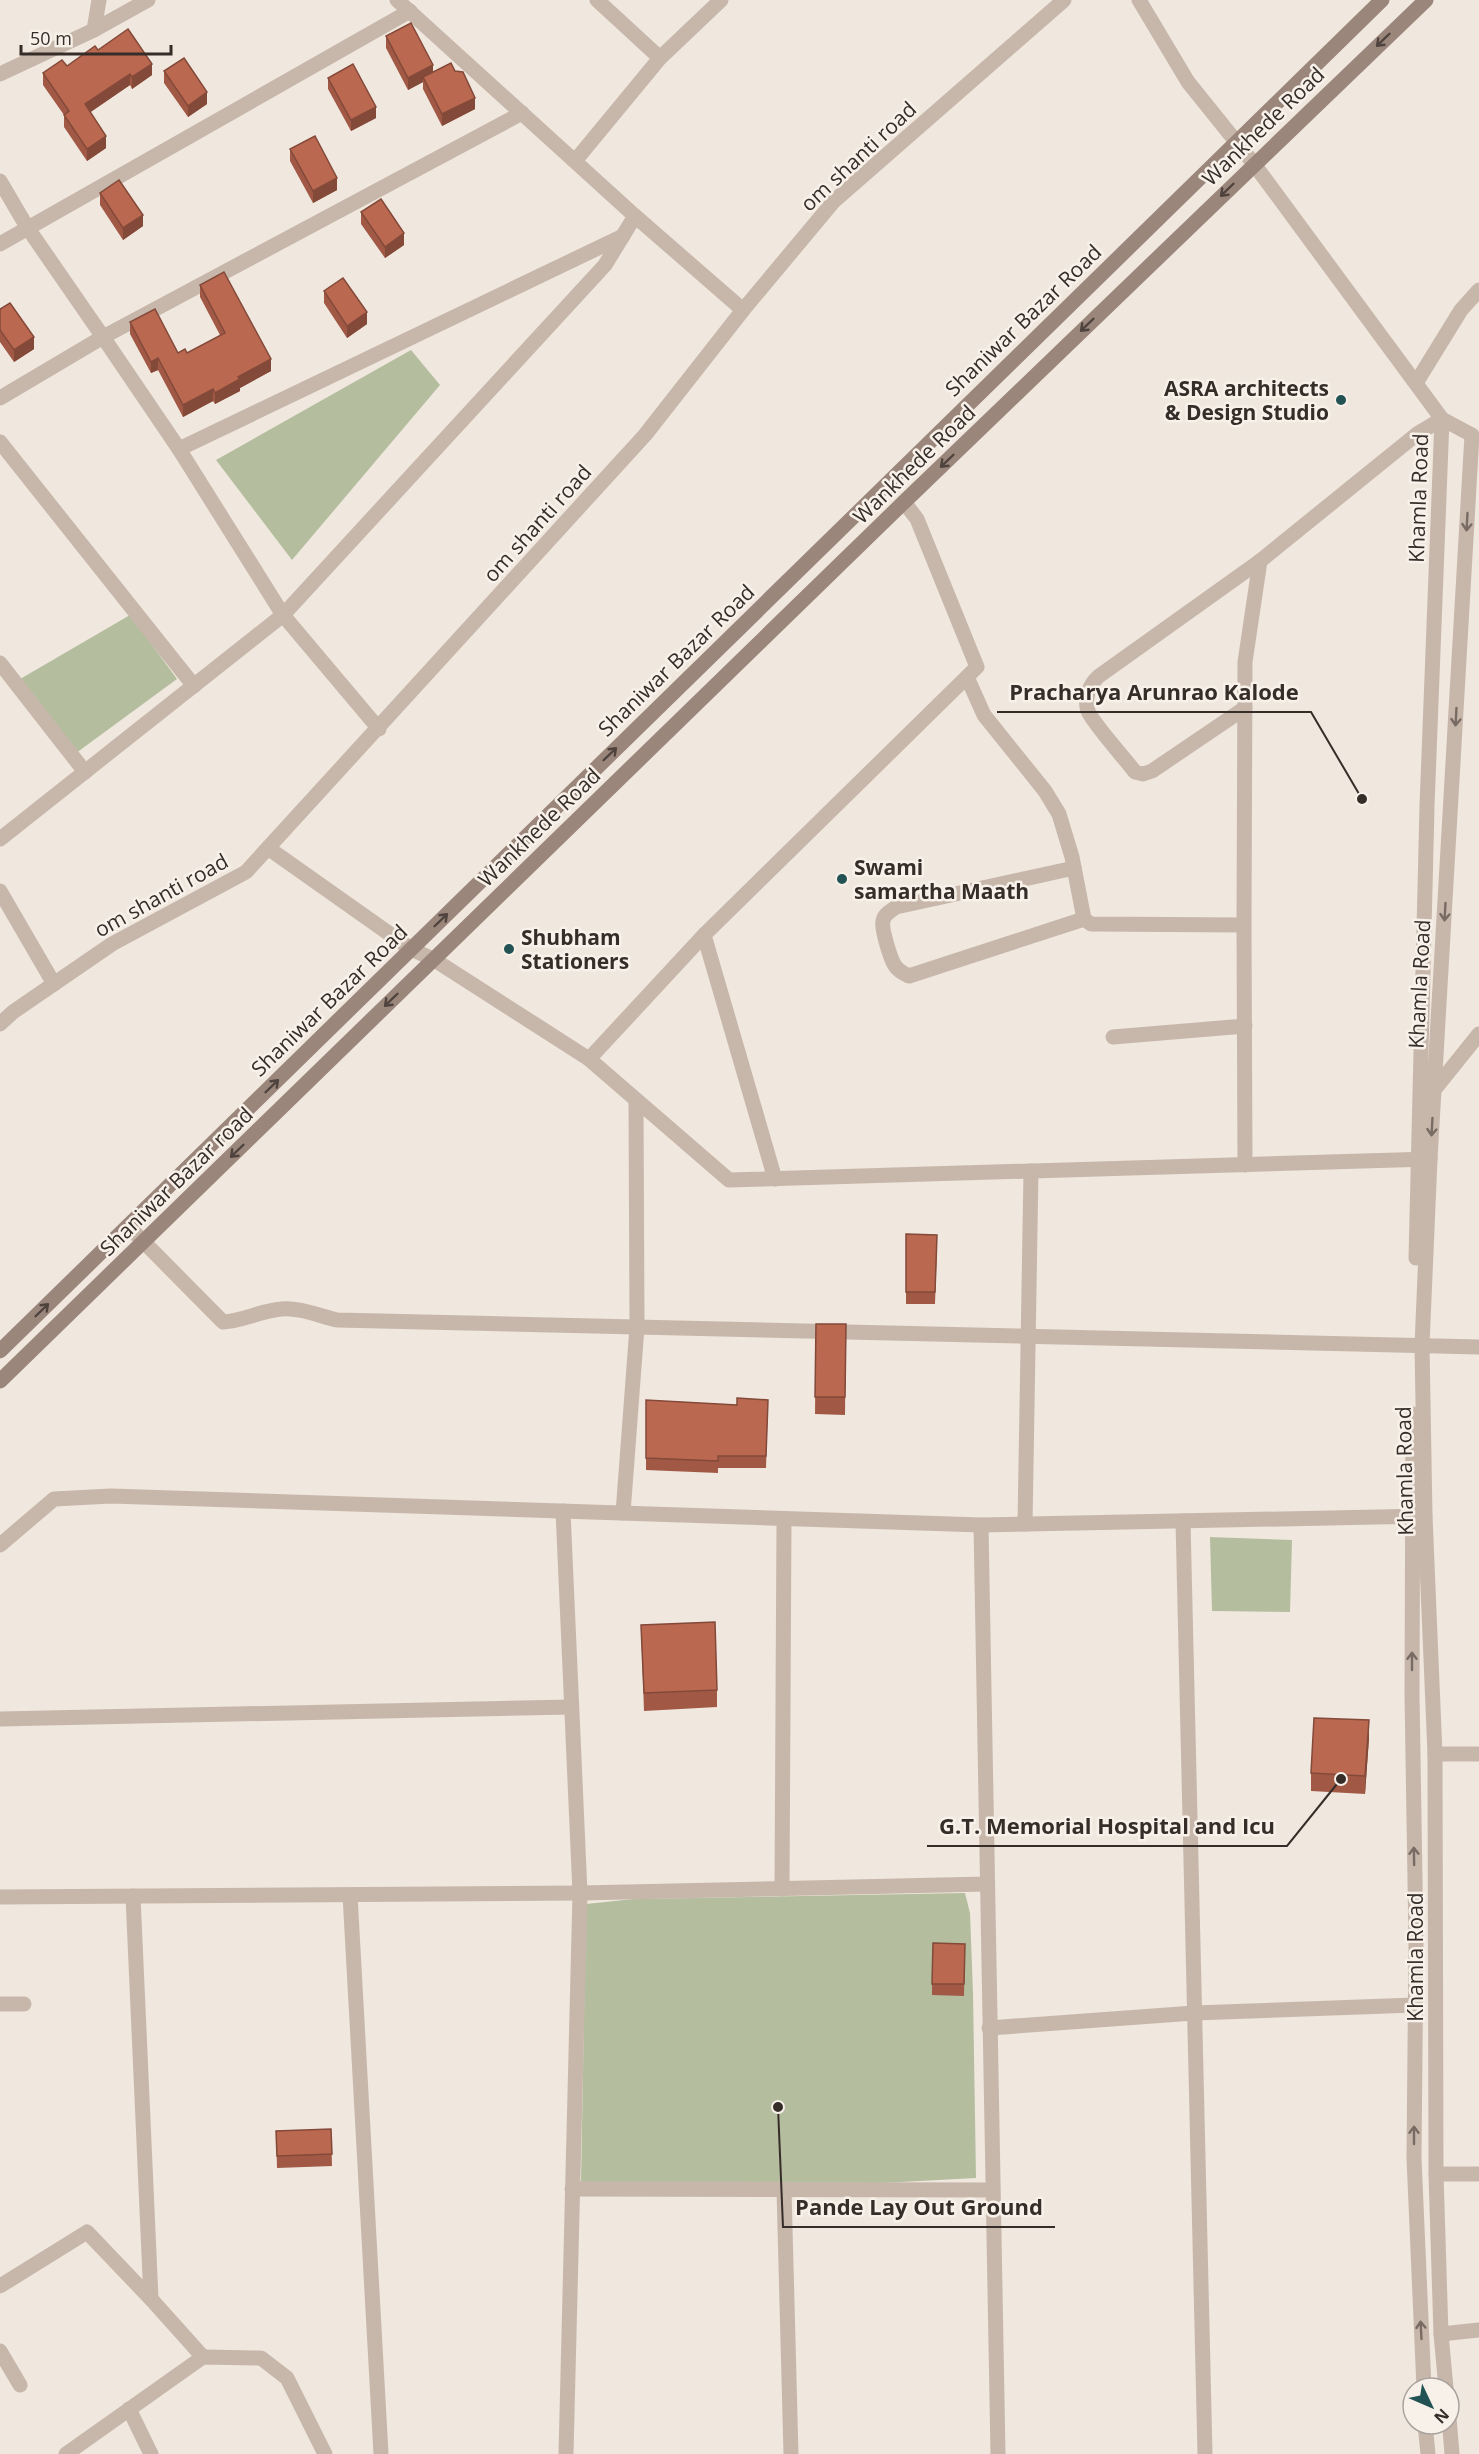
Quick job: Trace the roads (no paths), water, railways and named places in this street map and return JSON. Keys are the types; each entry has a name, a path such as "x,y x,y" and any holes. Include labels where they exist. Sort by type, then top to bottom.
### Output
{"main road":[{"name":"Shaniwar Bazar Road","path":"0,1351 1382,0"},
{"name":"Wankhede Road","path":"433,959 1425,0"},
{"name":"Shaniwar Bazar road","path":"0,1382 433,959"}],"street":[{"path":"94,30 99,0"},
{"path":"0,74 94,30 148,0"},
{"path":"397,0 742,310"},
{"path":"597,0 660,58"},
{"path":"575,161 660,58 721,0"},
{"name":"om shanti road","path":"0,1024 112,944 246,872 645,435 742,310 834,201 1064,0"},
{"path":"1139,0 1188,82 1254,164 1442,419 1417,434 1260,561 1099,676 1092,683 1087,694 1088,712 1135,772 1143,774 1152,771 1245,708"},
{"path":"0,244 410,11"},
{"path":"0,398 103,337 522,113"},
{"path":"0,181 27,227 179,449 283,615 379,729"},
{"path":"0,839 283,615 605,265 635,216"},
{"path":"179,449 623,236"},
{"path":"1416,383 1461,310 1479,290"},
{"name":"Khamla Road","path":"1423,2376 1414,2158 1418,1345 1424,1159 1427,806 1442,419 1472,435 1434,1090 1424,1159"},
{"path":"0,442 194,686"},
{"path":"589,1059 704,935 977,667 917,519 904,502"},
{"path":"1245,1165 1245,662 1260,561"},
{"path":"0,663 85,772"},
{"path":"967,677 984,715 1045,791 1059,814 1088,922"},
{"path":"268,848 411,949 433,959 589,1059 729,1180 1424,1159"},
{"path":"1074,868 896,907 886,914 882,922 894,964 901,973 909,976 1088,922 1244,925"},
{"path":"0,891 54,984"},
{"path":"910,985 1069,934 1088,922"},
{"path":"704,935 775,1179"},
{"path":"1113,1037 1245,1026"},
{"path":"1434,1090 1479,1034"},
{"path":"623,1513 637,1327 636,1100"},
{"path":"1025,1524 1031,1171"},
{"path":"128,1226 223,1322 240,1321 255,1313 285,1308 337,1320 1479,1347"},
{"path":"0,1545 54,1499 111,1496 981,1525 1418,1516"},
{"path":"563,1511 580,1893 566,2454"},
{"name":"Khamla Road","path":"1418,1516 1435,1754 1436,2174 1445,2376"},
{"path":"782,1889 784,1519"},
{"path":"1183,1521 1205,2454"},
{"path":"981,1525 998,2454"},
{"path":"0,1719 572,1707"},
{"path":"1435,1754 1479,1754"},
{"path":"0,1897 580,1893 987,1884"},
{"path":"350,1894 381,2454"},
{"path":"134,1896 151,2299"},
{"path":"0,2004 24,2004"},
{"path":"990,2028 1194,2013 1415,2005"},
{"path":"1436,2174 1479,2174"},
{"path":"572,2189 992,2190"},
{"path":"784,2190 791,2454"},
{"path":"0,2286 87,2232 203,2356"},
{"path":"1442,2334 1479,2330"},
{"path":"0,2351 20,2385"},
{"path":"66,2454 203,2356 261,2358 287,2378 325,2454"},
{"path":"129,2409 151,2454"},
{"path":"1426,2436 1428,2454"},
{"path":"1451,2436 1452,2454"}],"place":[{"name":"ASRA architects & Design Studio","path":"1341,400"},
{"name":"Pracharya Arunrao Kalode","path":"1362,799"},
{"name":"Swami samartha Maath","path":"842,879"},
{"name":"Shubham Stationers","path":"509,949"},
{"name":"G.T. Memorial Hospital and Icu","path":"1341,1779"},
{"name":"Pande Lay Out Ground","path":"778,2107"}]}
